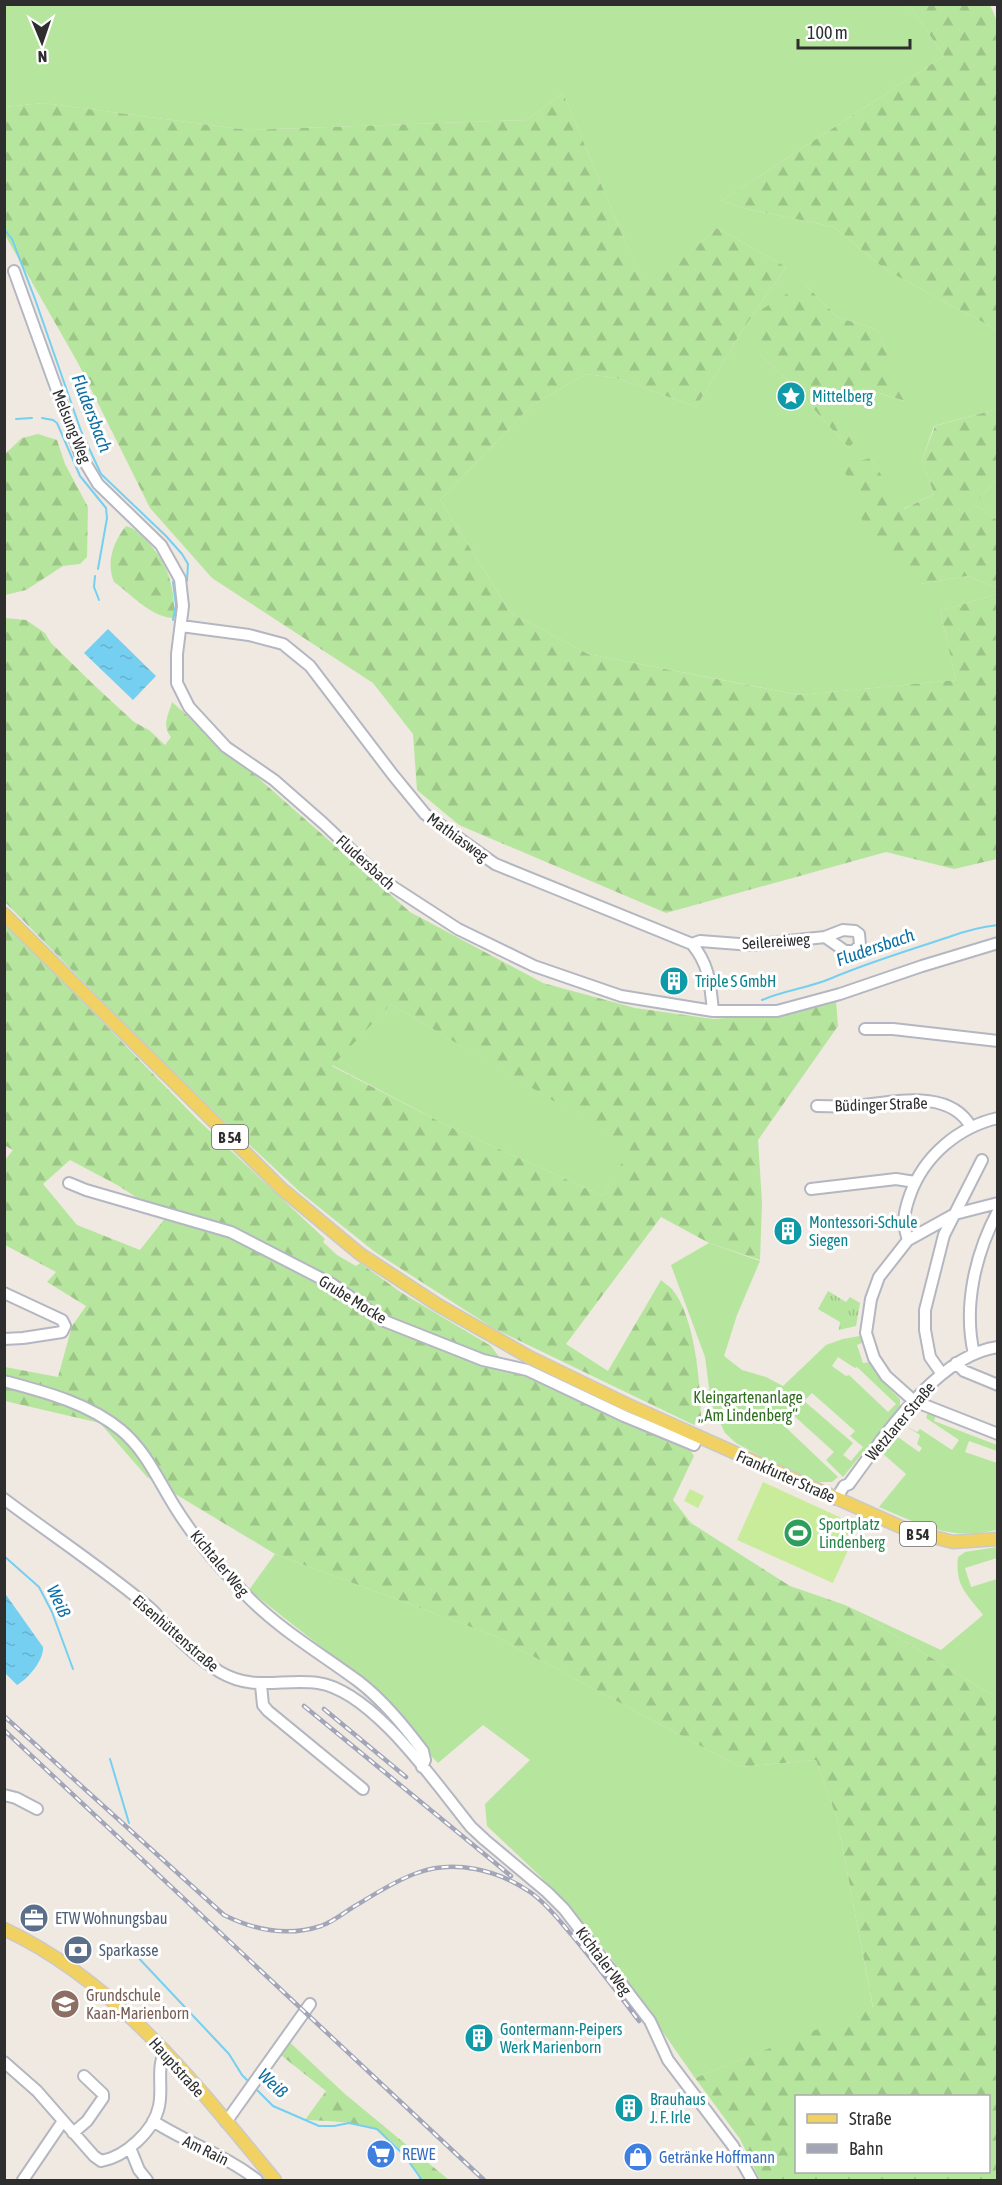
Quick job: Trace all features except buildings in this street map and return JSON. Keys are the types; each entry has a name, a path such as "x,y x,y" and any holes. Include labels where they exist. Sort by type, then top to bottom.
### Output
{"main road":[{"name":"Frankfurter Straße","path":"4,914 282,1189 360,1254 480,1330 583,1383 910,1531 941,1540 966,1542 998,1539"},
{"name":"Hauptstraße","path":"4,1929 25,1938 78,1973 124,2011 165,2051 275,2181"}],"street":[{"name":"Melsung Weg","path":"14,271 80,454 98,484 161,545 180,579 183,606 181,626"},
{"name":"Mathiasweg","path":"181,626 249,635 283,645 310,666 425,814 495,864 692,944"},
{"name":"Fludersbach","path":"181,626 177,654 177,683 189,707 226,747 274,780 384,881 458,930 534,966 621,996 713,1011 777,1011 840,994 998,943"},
{"name":"Seilereiweg","path":"692,944 700,941 752,945 825,937"},
{"path":"692,944 703,958 708,974 713,1011"},
{"path":"865,1029 893,1029 998,1041"},
{"name":"Büdinger Straße","path":"817,1106 930,1101 959,1113 971,1127"},
{"path":"908,1240 903,1216 915,1182 927,1164 947,1143 971,1127 998,1118"},
{"path":"942,1374 930,1357 925,1330 925,1310 944,1235 982,1160"},
{"path":"811,1189 896,1179 915,1182"},
{"name":"Grube Mocke","path":"69,1183 231,1232 332,1284 381,1320 483,1360 527,1370 624,1416 694,1444 698,1436"},
{"path":"998,1203 955,1214 908,1240 879,1277 871,1299 866,1334 874,1358 886,1376 914,1401 998,1434"},
{"path":"974,1354 969,1335 970,1296 981,1249 998,1211"},
{"path":"4,1293 62,1320 65,1326 62,1332 4,1339"},
{"name":"Wetzlarer Straße","path":"839,1500 924,1389 956,1363 974,1354 998,1347"},
{"path":"956,1363 964,1371 998,1385"},
{"name":"Kichtaler Weg","path":"4,1381 50,1394 80,1406 101,1416 126,1435 145,1456 175,1509 246,1595 292,1634 359,1682 385,1706 423,1751 425,1760 422,1767"},
{"name":"Eisenhüttenstraße","path":"4,1499 152,1609 176,1636 218,1671 230,1677 261,1685"},
{"name":"Kichtaler Weg","path":"261,1685 311,1682 341,1690 357,1700 396,1736 471,1827 564,1909 650,2021 668,2060 733,2146 752,2181"},
{"path":"261,1685 263,1705 268,1711 363,1789"},
{"path":"4,1795 16,1798 37,1809"},
{"path":"226,2121 310,2004"},
{"path":"4,2062 37,2091 101,2161 111,2159 130,2148 153,2121 159,2108 160,2075 165,2051"},
{"path":"73,2133 87,2121 103,2098 103,2094 84,2076"},
{"path":"23,2181 63,2121"},
{"name":"Am Rain","path":"153,2121 174,2134 224,2157 257,2181"},
{"path":"130,2148 139,2170 147,2181"}],"green space":[{"path":"4,5 909,5 944,56 721,201 747,209 834,227 886,270 988,325 997,333 997,409 934,426 922,460 934,494 903,509 870,458 920,584 967,576 997,588 997,594 940,611 956,680 800,695 588,654 511,613 440,500 532,405 586,374 617,378 696,407 743,329 786,267 717,228 648,290 621,232 563,93 527,120 248,130 43,103 5,107","holes":["804,283 837,317 878,330 904,401 866,389 826,395 849,448 789,382 760,354"]},
{"path":"909,5 990,5 997,21 997,333 988,325 886,270 834,227 747,209 721,201 944,56"},
{"path":"563,93 621,232 648,289 717,228 786,267 743,329 696,407 617,378 586,374 532,405 440,500 511,613 588,654 799,695 956,680 940,611 997,594 997,859 954,869 886,852 666,913 459,825 417,790 413,734 373,683 212,578 150,508 78,363 5,235 5,107 43,103 248,130 527,120"},
{"path":"804,283 837,317 878,330 905,401 866,389 826,395 857,438 849,448 789,382 760,354 761,310"},
{"path":"997,409 997,478 975,505 997,520 997,588 967,576 920,584 862,520 843,466 870,458 904,509 934,494 922,460 935,426"},
{"path":"38,434 57,440 65,464 88,507 87,557 80,564 63,566 26,590 5,595 5,454 22,438"},
{"path":"997,478 997,520 975,505"},
{"path":"126,526 134,529 145,539 165,566 173,594 175,616 172,618 148,609 114,582 111,567 112,553"},
{"path":"5,618 26,620 45,633 51,643 95,686 134,722 149,730 165,745 171,737 166,724 172,702 410,912 543,983 635,1008 713,1019 780,1014 836,1001 838,1026 758,1140 762,1202 760,1260 709,1243 661,1217 566,1344 608,1371 661,1280 672,1289 680,1301 691,1332 695,1350 701,1416 694,1425 493,1328 375,1252 300,1192 179,1079 5,902","holes":["391,1004 631,1147 603,1196 446,1125 332,1066"]},
{"path":"4,921 197,1119 325,1239 323,1242 337,1255 356,1266 360,1263 402,1293 491,1346 500,1358 549,1388 689,1449 694,1456 673,1500 691,1523 790,1586 845,1605 997,1698 997,2180 760,2180 740,2139 695,2078 873,2007 837,1819 816,1760 740,1767 495,1636 275,1554 147,1477 100,1423 5,1401 5,1367 58,1377 72,1326 86,1306 47,1282 56,1272 5,1245 5,1160 13,1150 4,1145","holes":["70,1160 119,1186 166,1217 140,1250 77,1225 43,1184"]},
{"path":"391,1004 632,1147 603,1196 446,1125 332,1065"},
{"name":"Kleingartenanlage „Am Lindenberg“","path":"709,1243 760,1261 737,1315 724,1356 742,1370 766,1377 783,1386 826,1345 860,1336 864,1342 857,1345 863,1363 871,1362 885,1384 900,1399 900,1407 843,1477 826,1460 834,1452 792,1414 786,1420 781,1418 779,1421 838,1477 832,1482 817,1482 768,1460 736,1443 725,1433 711,1403 705,1357 671,1265","holes":["838,1357 855,1368 857,1367 896,1404 888,1412 849,1375 846,1376 832,1366","812,1393 855,1431 850,1436 863,1447 851,1461 843,1455 853,1443 804,1401"]},
{"path":"828,1291 846,1302 850,1297 860,1303 856,1326 839,1330 840,1322 818,1309"},
{"path":"928,1412 936,1415 934,1421 997,1445 997,1451 969,1441 965,1452 997,1463 997,1530 965,1534 951,1532 923,1525 879,1507 906,1474 881,1452 895,1435 919,1452 922,1448 917,1444 920,1435 904,1425 917,1432 920,1429 952,1450 959,1440 926,1418"},
{"name":"Sportplatz Lindenberg","path":"763,1482 859,1526 833,1583 737,1540"},
{"path":"690,1489 704,1496 698,1508 684,1501"},
{"path":"997,1547 997,1558 965,1568 971,1587 997,1579 997,1698 845,1605 941,1650 983,1615 963,1589 958,1575 958,1557 965,1552"},
{"path":"275,1554 495,1636 740,1767 816,1760 837,1819 873,2008 695,2078 609,1955 541,1877 487,1826 485,1804 530,1760 483,1725 438,1763 339,1661 249,1590"},
{"path":"282,2035 345,2094 449,2180 420,2180 413,2166 397,2147 385,2136 371,2128 343,2122 305,2120 326,2091 272,2048"}],"water":[{"path":"108,629 156,676 133,700 84,653"},
{"path":"4,1592 43,1647 41,1658 35,1669 17,1685 5,1673"}],"waterway":[{"name":"Fludersbach","path":"4,229 12,239 81,431 101,474 182,554 188,564 187,581"},
{"path":"16,419 32,418"},
{"path":"42,418 57,423 80,476 106,508 107,518 98,569"},
{"path":"95,576 94,587 99,600"},
{"name":"Fludersbach","path":"173,582 176,605 173,620"},
{"name":"Fludersbach","path":"762,1000 961,933 998,925"},
{"name":"Weiß","path":"4,1556 39,1587 52,1612 73,1669"},
{"name":"Weiß","path":"110,1759 129,1823"},
{"name":"Weiß","path":"133,1952 229,2054 242,2075 251,2084"},
{"name":"Weiß","path":"255,2088 273,2106 319,2126 349,2123 377,2129 404,2155 422,2180"}],"railway":[{"path":"304,1706 511,1876"},
{"path":"324,1709 406,1777"},
{"path":"4,1716 224,1915 259,1928 283,1931 308,1929 331,1921 388,1886 417,1873 446,1867 475,1869 517,1884 544,1904 584,1950 639,2021"},
{"path":"4,1730 484,2180"}],"place":[{"name":"Mittelberg","path":"791,396"},
{"name":"Triple S GmbH","path":"674,981"},
{"name":"Montessori-Schule Siegen","path":"788,1231"},
{"name":"Sportplatz Lindenberg","path":"798,1533"},
{"name":"ETW Wohnungsbau","path":"34,1918"},
{"name":"Sparkasse","path":"78,1950"},
{"name":"Grundschule Kaan-Marienborn","path":"65,2004"},
{"name":"Gontermann-Peipers Werk Marienborn","path":"479,2038"},
{"name":"Brauhaus J. F. Irle","path":"629,2108"},
{"name":"REWE","path":"381,2154"},
{"name":"Getränke Hoffmann","path":"638,2157"}]}
